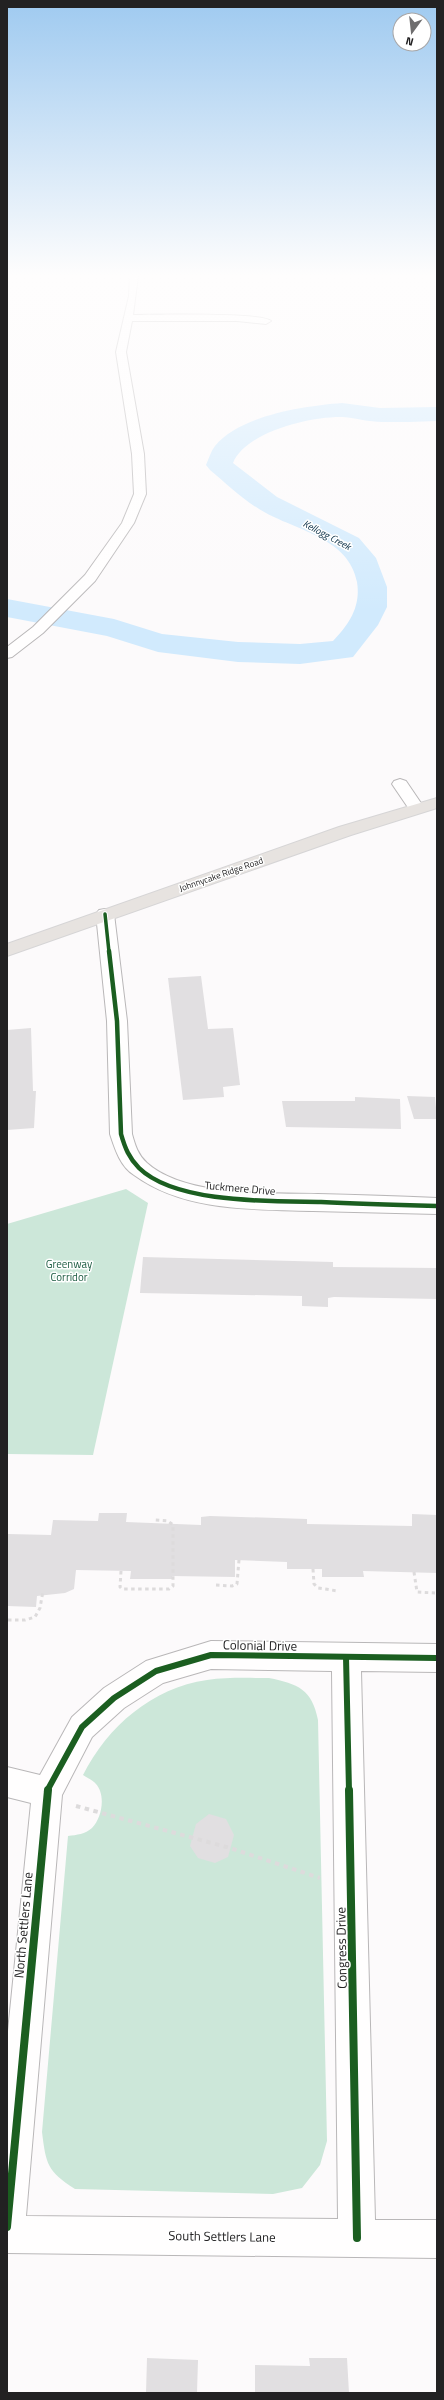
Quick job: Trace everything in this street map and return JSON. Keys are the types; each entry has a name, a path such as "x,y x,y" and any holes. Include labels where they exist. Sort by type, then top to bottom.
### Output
{"main road":[{"name":"Johnnycake Ridge Road","path":"7,950 105,914 345,831 437,803"}],"street":[{"path":"7,654 38,630 90,578 128,523 140,494 138,454 127,388"},
{"path":"400,784 417,809"},
{"name":"Tuckmere Drive","path":"105,914 117,1021 121,1134 126,1152 140,1169 168,1185 206,1196 241,1200 437,1206"},
{"name":"Colonial Drive","path":"60,1798 82,1726 114,1698 156,1671 211,1655 437,1658"},
{"name":"Congress Drive","path":"346,1657 357,2238"},
{"path":"7,1782 60,1798"},
{"name":"North Settlers Lane","path":"7,2227 60,1798"},
{"name":"South Settlers Lane","path":"7,2234 437,2239"}],"path":[{"path":"121,1570 120,1586 122,1589 162,1590 169,1589 173,1586 173,1525 168,1521 155,1520"},
{"path":"216,1585 232,1586 237,1584 240,1560"},
{"path":"313,1569 314,1584 318,1588 338,1591"},
{"path":"414,1572 417,1592 435,1593"},
{"path":"8,1620 29,1621 37,1617 41,1610 43,1590"},
{"path":"60,1798 200,1839 321,1878 350,1884"}],"green space":[{"name":"Greenway Corridor","path":"126,1189 148,1203 93,1455 7,1454 7,1224"},
{"path":"230,1678 269,1678 296,1686 308,1695 312,1701 318,1720 327,2141 320,2165 302,2188 273,2194 75,2189 59,2177 50,2166 45,2152 42,2132 68,1836 84,1833 92,1828 98,1818 102,1806 101,1794 96,1784 83,1775 93,1757 119,1726 134,1712 168,1691 187,1684 207,1680"}],"building":[{"path":"201,976 208,1029 233,1028 240,1085 223,1087 224,1097 183,1100 168,978"},
{"path":"31,1028 33,1091 36,1091 34,1128 7,1130 7,1030"},
{"path":"407,1096 435,1097 437,1119 414,1119"},
{"path":"355,1097 400,1099 401,1129 286,1127 282,1101 355,1101"},
{"path":"143,1257 333,1262 333,1267 437,1268 437,1299 334,1297 328,1298 328,1307 302,1306 302,1296 140,1293"},
{"path":"99,1513 127,1513 126,1522 201,1525 201,1517 210,1516 307,1519 307,1524 412,1526 412,1514 437,1515 437,1573 363,1571 364,1577 322,1577 322,1569 287,1569 287,1562 235,1560 235,1577 172,1576 172,1579 130,1579 131,1571 76,1570 74,1589 65,1593 37,1596 36,1607 7,1606 8,1534 51,1535 53,1520 98,1521"},
{"path":"209,1814 226,1819 234,1835 228,1857 215,1863 198,1858 190,1846 196,1824"},
{"path":"147,2358 198,2360 197,2393 146,2393"},
{"path":"309,2358 347,2358 349,2393 255,2393 255,2365 310,2366"}],"waterway":[{"name":"Kellogg Creek","path":"7,608 114,628 158,643 238,652 300,654 342,650 363,625 371,607 373,587 367,567 362,558 356,550 340,538 275,507 246,487 219,465 225,450 239,437 273,423 309,413 342,410 380,415 437,414"}],"cycle path":[{"path":"105,914 117,1021 121,1134 126,1152 140,1169 168,1185 206,1196 241,1200 437,1206"},
{"path":"7,2227 47,1792 82,1727 114,1698 156,1671 211,1655 437,1658"},
{"path":"346,1657 357,2238"}]}
